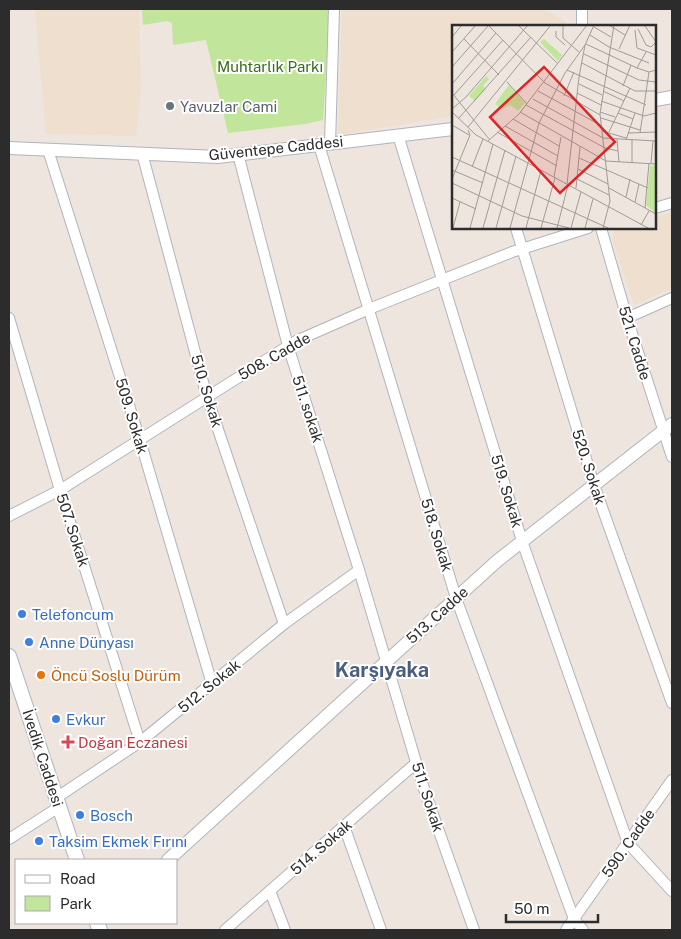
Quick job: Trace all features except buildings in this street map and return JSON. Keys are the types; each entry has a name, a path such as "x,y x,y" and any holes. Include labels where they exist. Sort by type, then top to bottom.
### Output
{"main road":[{"name":"İvedik Caddesi","path":"9,656 11,672 58,803 76,859"}],"street":[{"name":"518. Sokak","path":"334,9 325,144 369,309 456,598 574,919 583,930"},
{"path":"582,9 582,25"},
{"path":"656,100 672,96"},
{"name":"Güventepe Caddesi","path":"9,148 218,156 452,129"},
{"name":"519. Sokak","path":"398,135 522,541 628,843"},
{"name":"509. Sokak","path":"48,150 140,440 212,684"},
{"name":"510. Sokak","path":"142,153 208,397 284,624"},
{"name":"511. sokak","path":"238,154 288,346 359,570 385,662"},
{"path":"656,208 672,203"},
{"name":"520. Sokak","path":"516,229 594,485 672,703"},
{"name":"508. Cadde","path":"9,516 60,490 296,341 442,280 522,249 585,229"},
{"name":"521. Cadde","path":"601,229 627,318 668,428 672,457"},
{"path":"627,318 672,298"},
{"name":"507. Sokak","path":"9,318 60,490 140,742"},
{"name":"513. Cadde","path":"169,859 497,561 668,428"},
{"name":"512. Sokak","path":"9,839 140,742 284,624 359,570"},
{"name":"511. Sokak","path":"385,662 416,763 474,930"},
{"name":"514. Sokak","path":"225,930 416,763"},
{"name":"590. Cadde","path":"566,930 628,843 670,789"},
{"path":"344,826 381,930"},
{"path":"628,843 672,892"},
{"path":"270,891 285,930"}],"shaded area":[{"path":"35,9 139,9 141,88 136,136 46,134"},
{"path":"342,9 544,9 566,22 566,25 452,25 452,116 338,135"},
{"path":"672,212 672,288 634,305 612,239 615,229 656,229 656,218"}],"green space":[{"name":"Muhtarlık Parkı","path":"142,9 330,9 323,120 305,124 228,133 206,40 173,45 172,23 167,21 143,25"}],"place":[{"name":"Yavuzlar Cami","path":"170,106"},
{"name":"Telefoncum","path":"22,614"},
{"name":"Anne Dünyası","path":"29,642"},
{"name":"Öncü Soslu Dürüm","path":"41,675"},
{"name":"Evkur","path":"56,719"},
{"name":"Doğan Eczanesi","path":"68,742"},
{"name":"Bosch","path":"80,815"},
{"name":"Taksim Ekmek Fırını","path":"39,841"}],"district":[{"name":"Karşıyaka","path":"382,670"}]}
